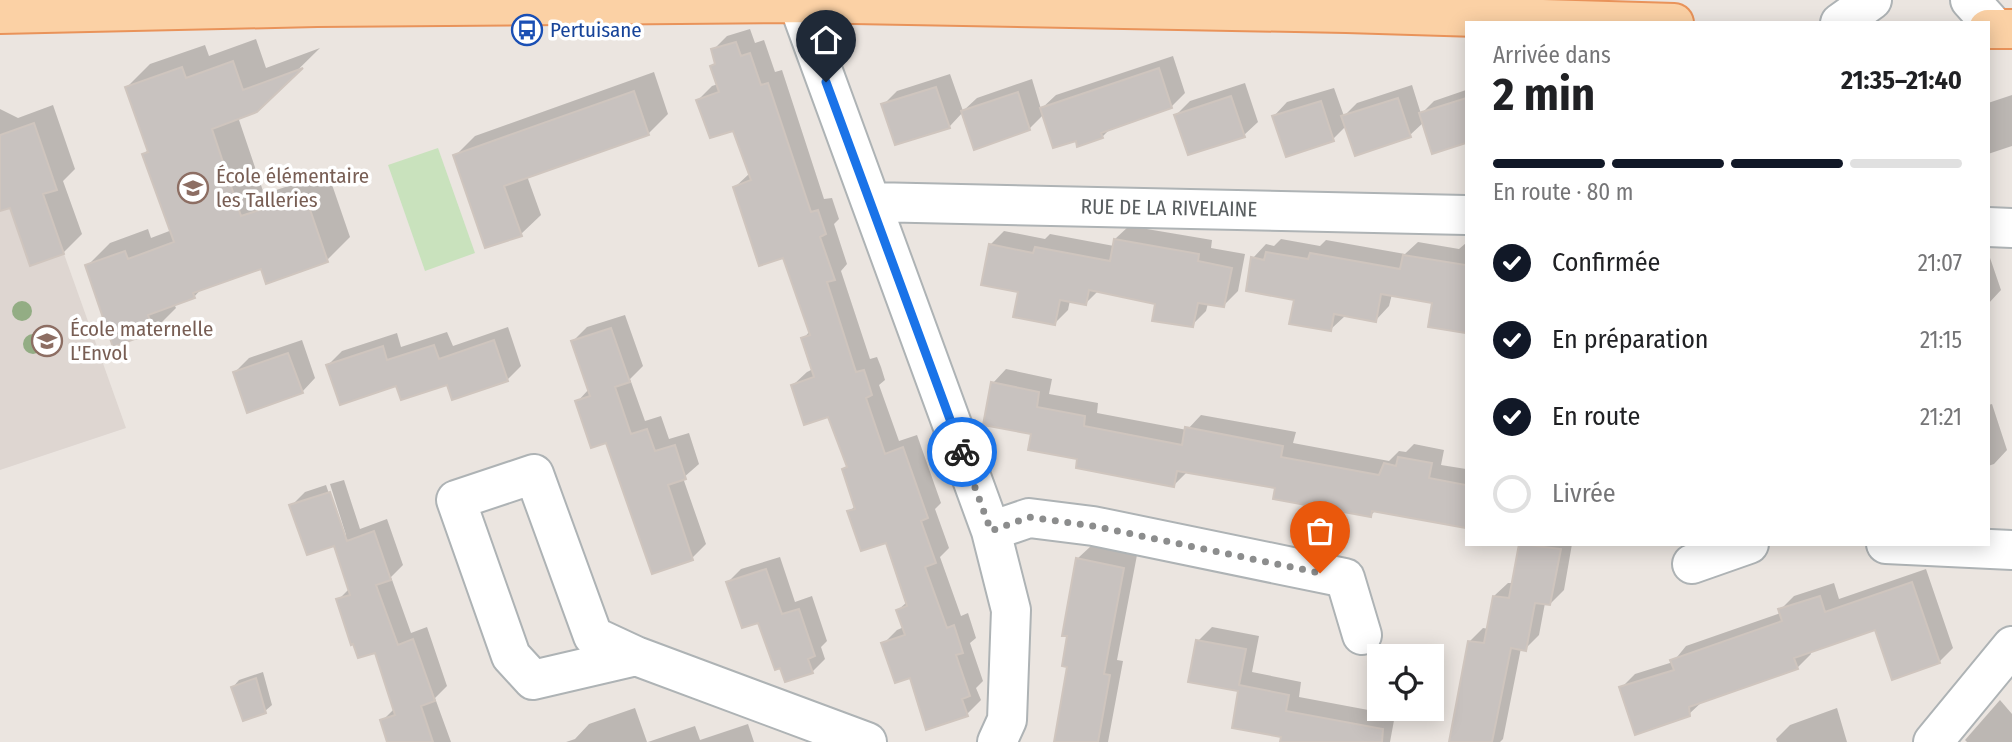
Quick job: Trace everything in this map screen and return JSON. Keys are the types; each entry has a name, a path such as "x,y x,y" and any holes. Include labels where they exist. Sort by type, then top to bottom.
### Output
{"main road":[{"path":"0,14 317,7 798,3 1346,13 1608,21"}],"street":[{"path":"1843,21 1872,0"},
{"path":"1970,0 1999,29"},
{"path":"798,3 991,531 1011,610 1007,720 997,742"},
{"name":"RUE DE LA RIVELAINE","path":"871,201 1465,215"},
{"path":"1990,227 2012,228"},
{"path":"636,656 533,680 511,656 456,499 534,474 593,636 636,656 867,742"},
{"path":"991,531 1029,517 1093,526 1345,578 1362,635"},
{"path":"1692,564 1743,546"},
{"path":"1928,546 2012,550"},
{"path":"1933,742 2012,646"}],"shaded area":[{"name":"École maternelle L'Envol","path":"34,123 57,189 43,195 126,428 0,470 0,135"}],"green space":[{"path":"438,148 475,253 425,271 388,165"}],"building":[{"path":"736,42 741,56 750,53 761,85 768,83 811,212 818,210 826,234 820,237 835,280 827,282 856,372 864,370 872,395 866,398 885,454 903,447 928,518 921,521 936,563 925,567 947,628 954,625 963,653 956,655 970,696 962,699 968,716 926,730 910,678 895,683 881,643 905,635 896,610 907,606 886,543 861,551 847,511 855,509 842,469 847,467 828,417 804,425 791,385 814,377 801,338 810,335 783,258 759,266 733,187 751,180 733,131 710,138 696,100 719,92 710,66 715,64 711,49"},
{"path":"233,61 243,90 303,68 257,112 212,129 241,216 305,195 328,262 266,284 261,269 193,293 195,298 148,315 154,332 113,347 85,265 125,251 128,259 174,242 142,154 148,152 125,87 182,67 186,78"},
{"path":"1159,68 1172,108 1101,133 1103,138 1077,147 1076,141 1053,148 1040,108"},
{"path":"936,87 950,128 895,145 881,104"},
{"path":"634,91 649,135 504,186 522,236 485,248 453,155"},
{"path":"1018,92 1030,130 974,150 961,111"},
{"path":"1231,96 1245,137 1188,155 1174,115"},
{"path":"1398,98 1411,137 1355,156 1341,116"},
{"path":"1465,98 1465,143 1432,154 1419,113"},
{"path":"1321,101 1334,141 1286,157 1272,116"},
{"path":"34,123 57,190 43,194 64,254 30,266 10,208 0,211 0,135"},
{"path":"1114,239 1199,254 1198,261 1232,268 1224,307 1198,303 1193,327 1152,321 1155,304 1089,290 1086,305 1060,300 1055,325 1013,317 1018,292 981,285 989,244 1033,253 1035,247 1110,261"},
{"path":"1266,252 1308,259 1310,253 1400,269 1403,255 1465,265 1465,333 1428,327 1432,303 1381,294 1376,322 1334,314 1331,331 1289,324 1294,300 1246,291 1251,257 1264,260"},
{"path":"611,328 630,382 615,387 631,434 647,429 655,451 675,445 686,479 668,485 693,560 652,574 606,443 591,448 575,401 590,396 571,341"},
{"path":"494,340 508,381 452,400 447,385 401,400 396,386 340,405 326,365 383,346 387,360 434,345 439,359"},
{"path":"288,353 303,393 247,413 233,372"},
{"path":"991,382 1039,392 1037,407 1085,416 1084,426 1182,445 1185,427 1283,446 1281,457 1379,475 1384,463 1396,466 1398,457 1432,463 1429,478 1465,485 1465,528 1372,511 1371,517 1273,499 1275,488 1177,471 1174,487 1076,468 1077,459 1028,450 1031,434 983,425"},
{"path":"330,492 347,541 374,531 391,580 376,585 398,645 413,639 435,701 421,706 433,742 387,742 380,720 395,715 375,653 358,658 353,644 351,645 336,599 350,595 334,546 307,555 289,505"},
{"path":"1519,546 1561,549 1550,605 1535,603 1526,651 1511,648 1492,742 1449,742 1468,641 1484,643 1493,596 1509,598"},
{"path":"1076,558 1124,568 1104,674 1110,675 1098,742 1054,742 1067,667 1062,666 1067,636 1062,636"},
{"path":"766,569 782,614 799,609 815,656 808,659 813,673 785,682 780,668 775,670 758,623 742,628 726,582"},
{"path":"1912,582 1940,663 1892,680 1875,630 1794,658 1798,669 1689,707 1690,716 1635,735 1619,687 1674,670 1670,660 1782,621 1778,609 1820,596 1825,612"},
{"path":"1196,640 1246,649 1239,685 1289,695 1286,711 1383,729 1382,742 1280,742 1281,737 1232,728 1238,691 1188,682"},
{"path":"256,678 266,713 243,721 231,687"}],"way so far":[{"path":"962,452 991,531 1029,517 1093,526 1320,573"}],"place":[{"name":"Pertuisane","path":"527,30"},
{"name":"École élémentaire les Talleries","path":"193,188"},
{"name":"École maternelle L'Envol","path":"47,341"}],"route":[{"path":"826,82 962,452"}]}
